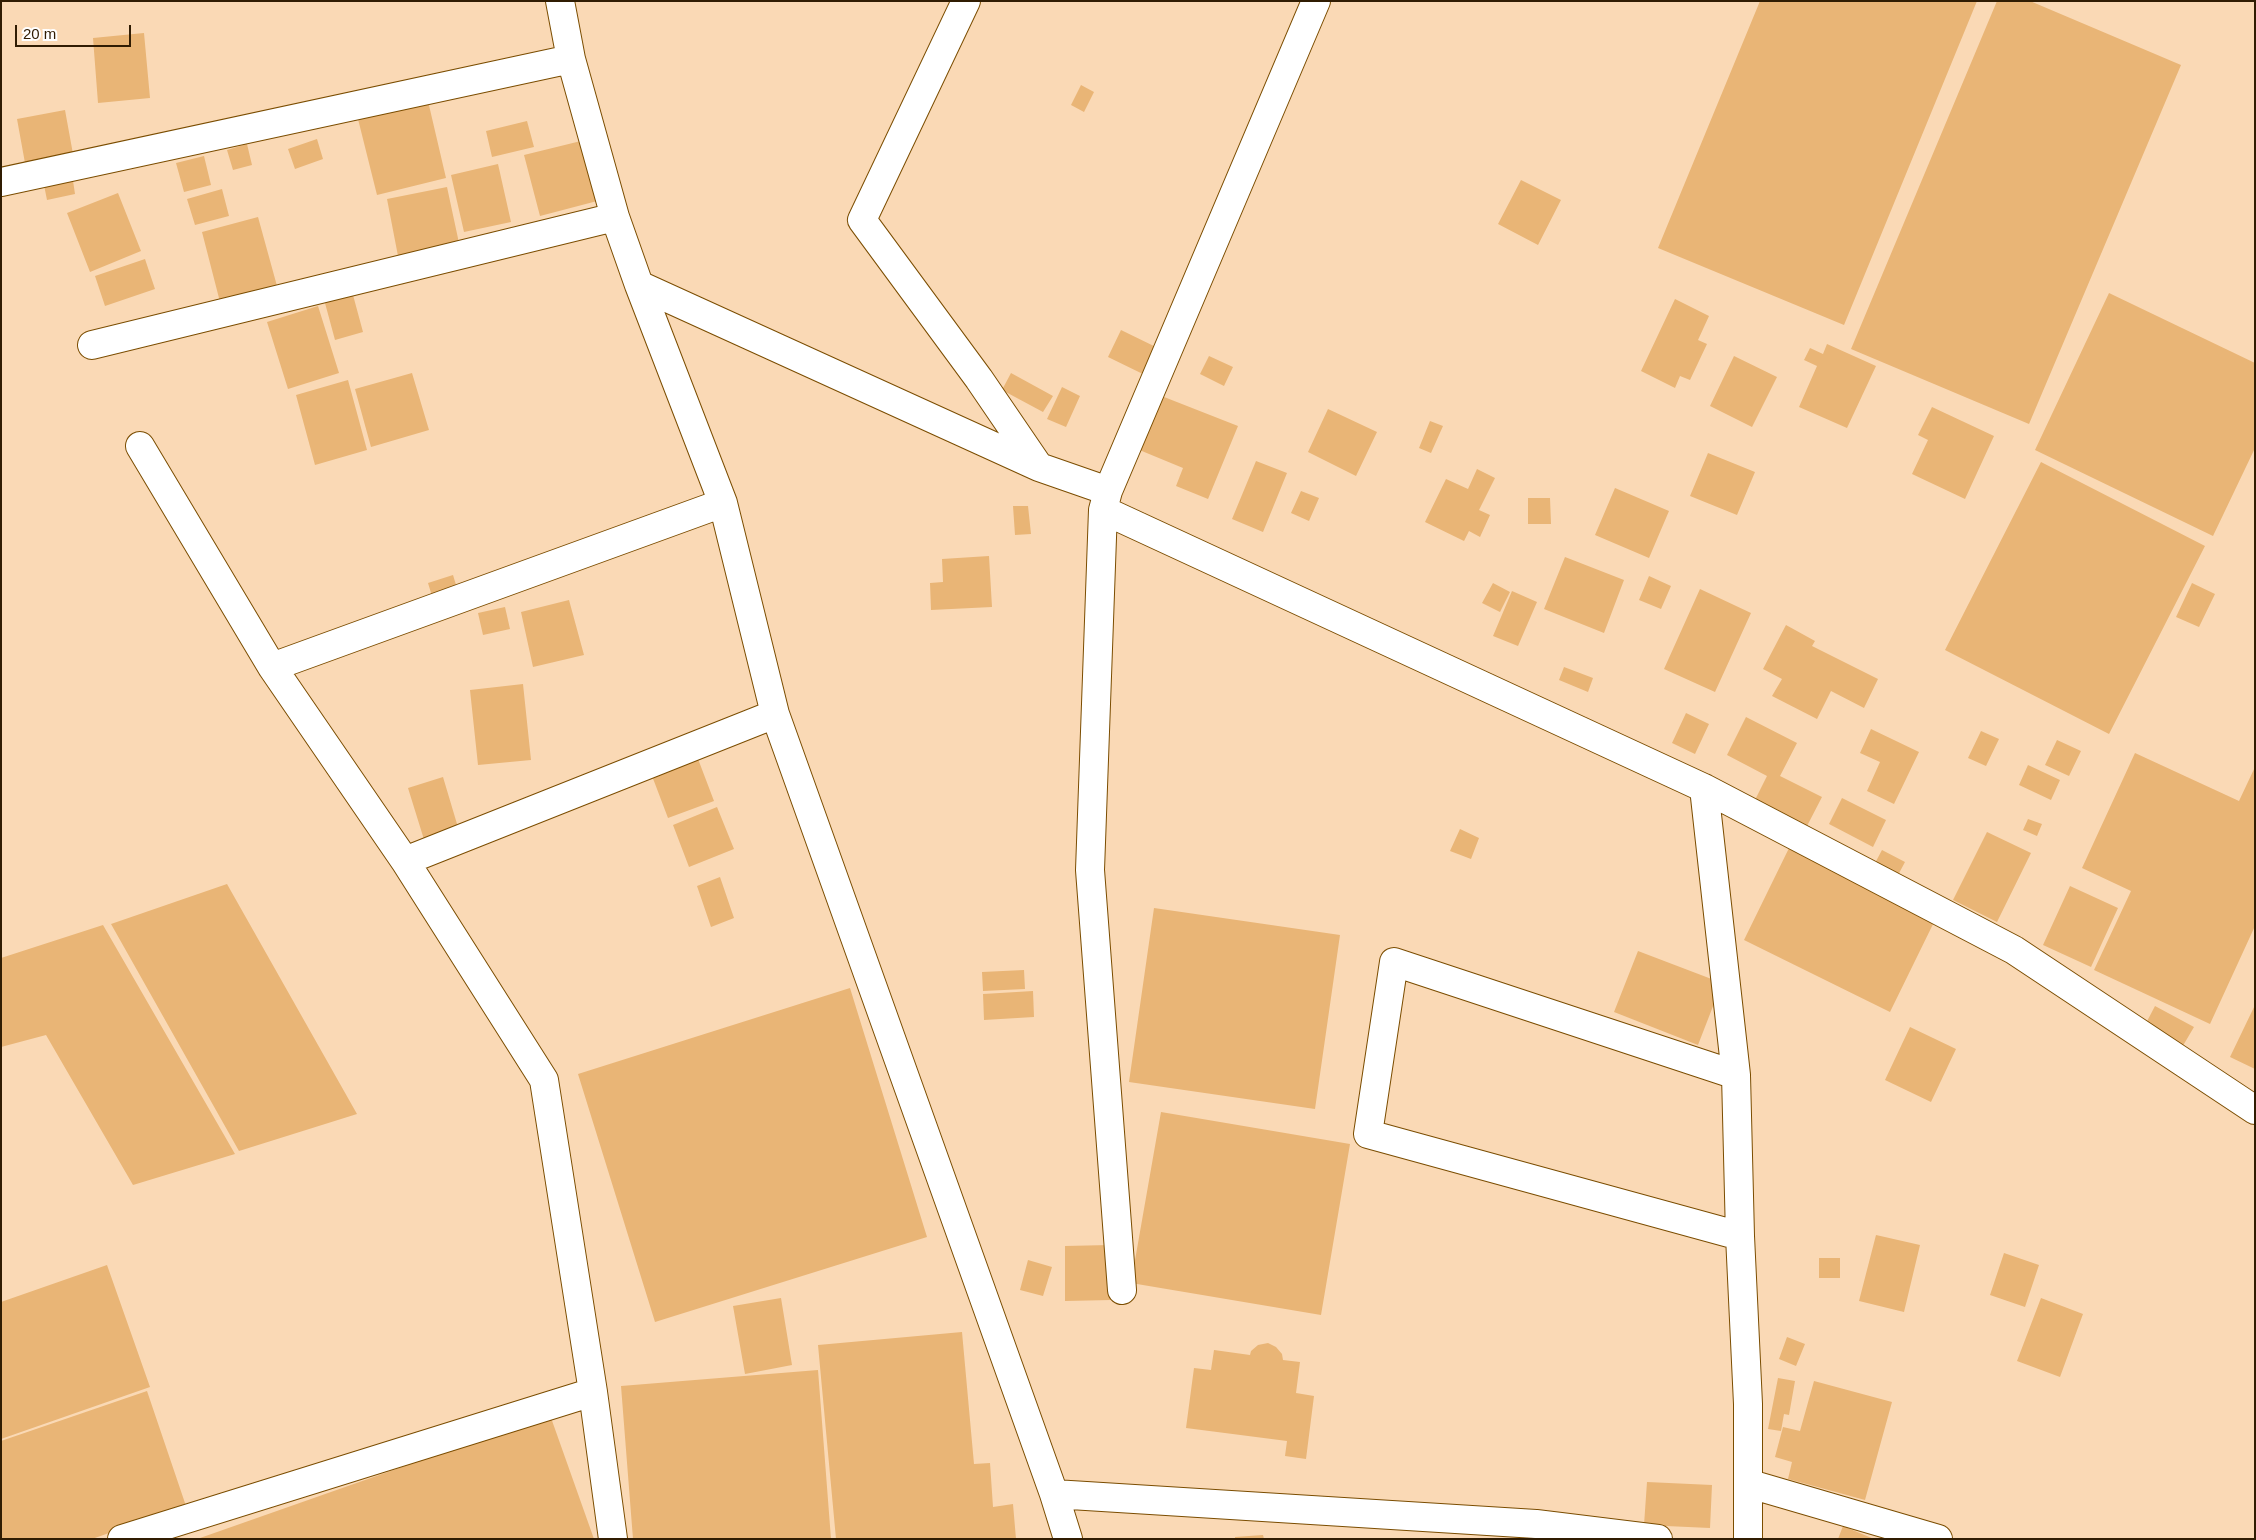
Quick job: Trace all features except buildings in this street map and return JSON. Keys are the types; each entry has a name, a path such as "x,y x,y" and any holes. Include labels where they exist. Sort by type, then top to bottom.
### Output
{"lane":[{"path":"560,1 571,59 616,217 639,285 722,503 775,714 1054,1494 1068,1539"},
{"path":"966,1 862,220 979,379 1039,467"},
{"path":"1122,1290 1090,870 1106,500 1316,1"},
{"path":"1,182 571,59"},
{"path":"92,345 616,217"},
{"path":"639,285 1039,467 1704,788 2014,950 2255,1110"},
{"path":"140,446 272,667 406,860 544,1080 593,1392 613,1539"},
{"path":"272,667 722,503"},
{"path":"406,860 775,714"},
{"path":"1704,788 1736,1075 1740,1236 1748,1404 1750,1484 1748,1539"},
{"path":"1736,1075 1394,962 1368,1134 1740,1236"},
{"path":"122,1539 593,1392"},
{"path":"1750,1484 1938,1539"},
{"path":"1054,1494 1536,1524 1658,1539"}]}
